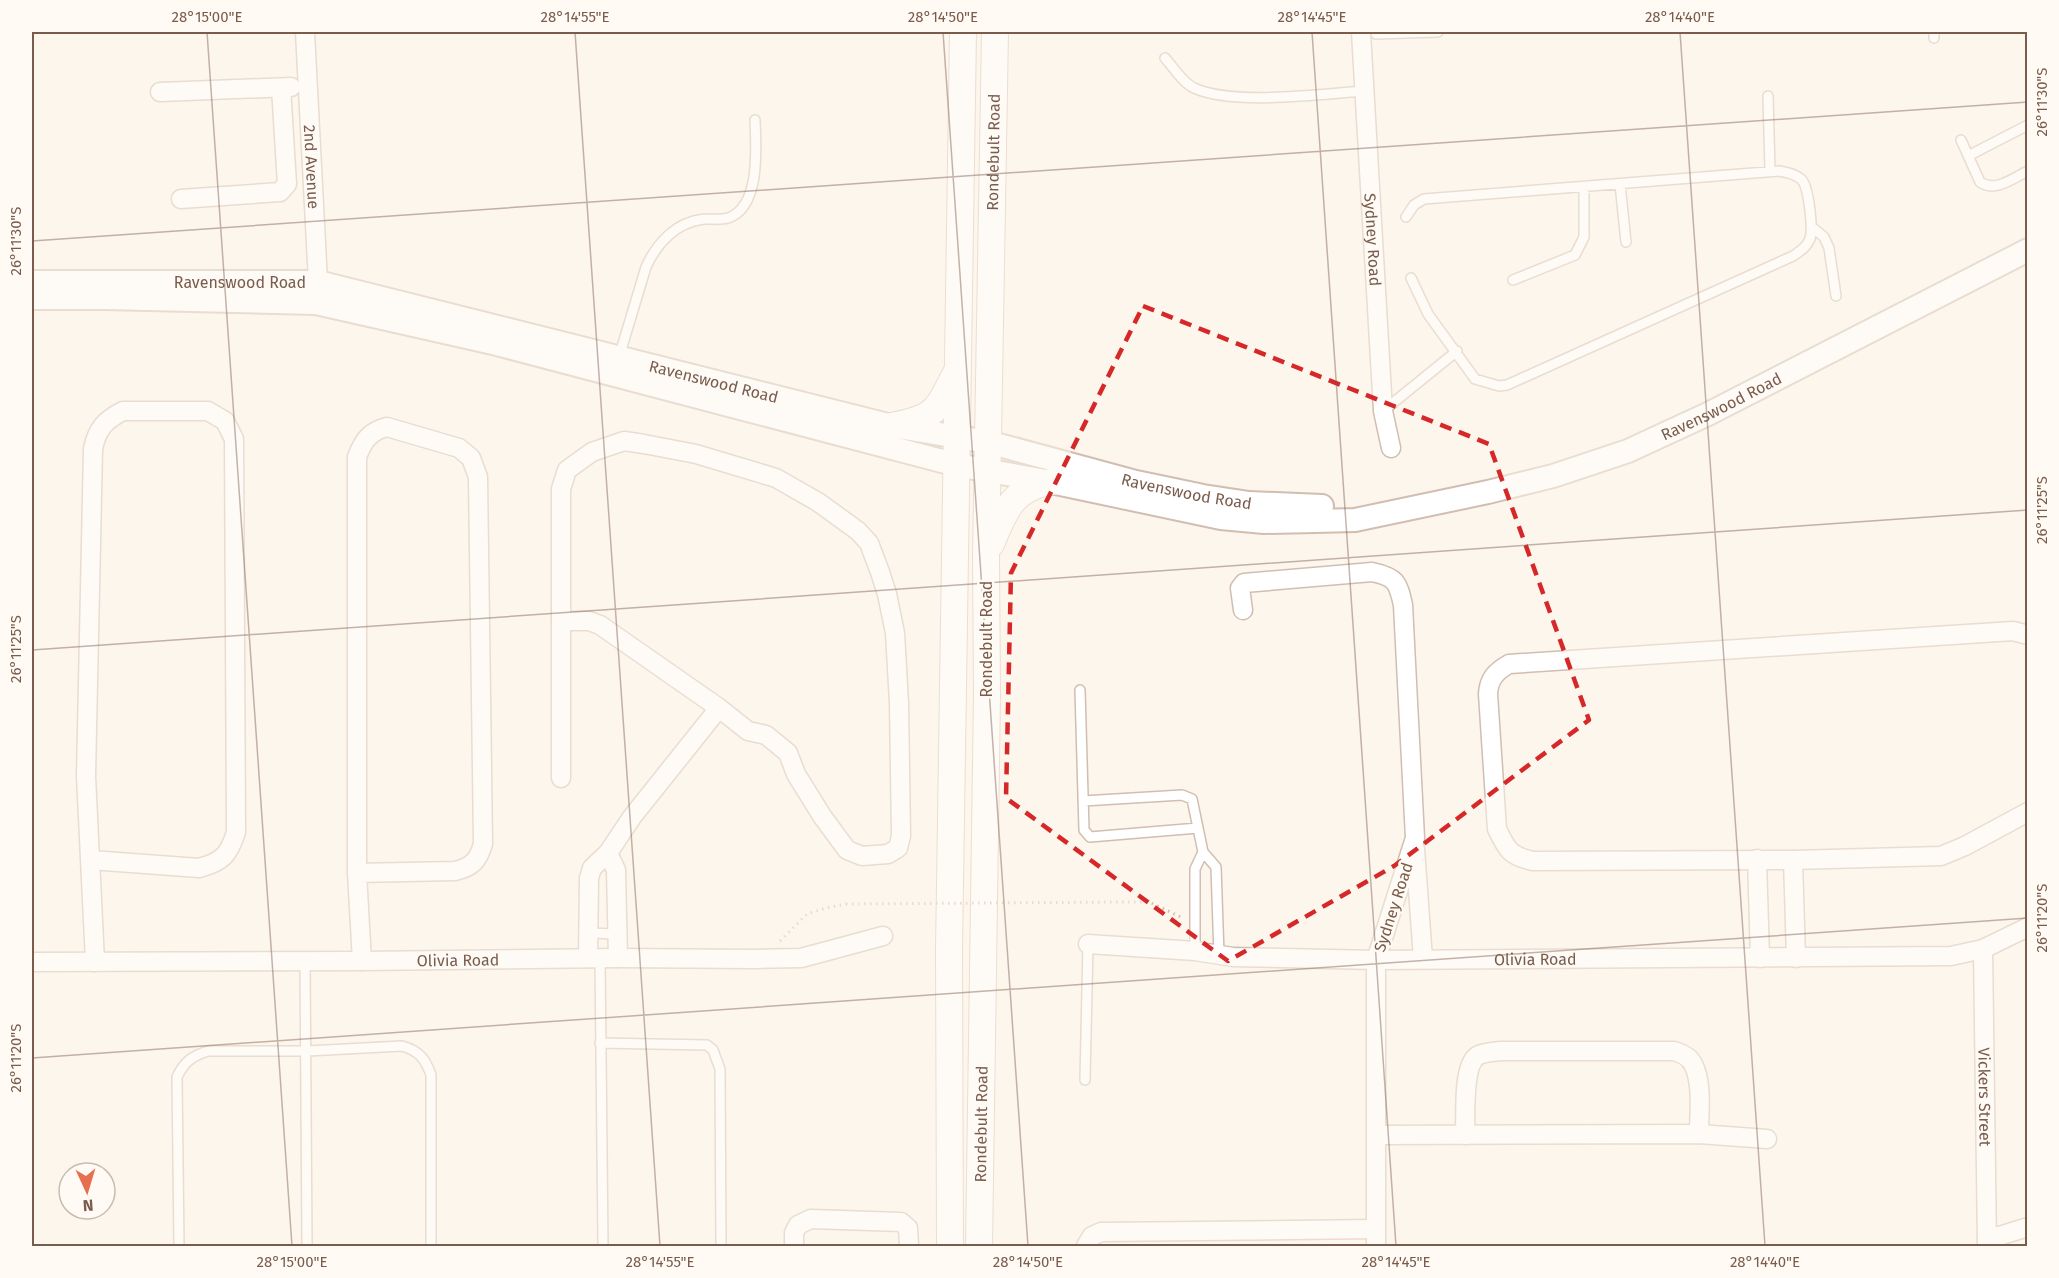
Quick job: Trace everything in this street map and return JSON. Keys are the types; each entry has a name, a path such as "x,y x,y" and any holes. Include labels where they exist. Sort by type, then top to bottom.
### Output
{"main road":[{"name":"Rondebult Road","path":"950,1246 949,950 963,32"},
{"name":"Rondebult Road","path":"980,1246 987,695 986,556 994,32"},
{"path":"892,426 927,417 938,408 958,369"},
{"path":"986,556 1003,515 1014,497 1035,484 1051,482"}],"street":[{"name":"2nd Avenue","path":"305,32 317,293"},
{"name":"Sydney Road","path":"1368,33 1365,91 1383,411 1391,448"},
{"path":"160,92 308,86"},
{"path":"181,199 280,192 285,189 287,184 281,87"},
{"name":"Ravenswood Road","path":"616,366 957,465 1051,482 1165,508 1221,518 1264,522 1355,520 1553,476 1628,451 1708,414 2028,250"},
{"name":"Ravenswood Road","path":"32,282 317,293 616,366 892,426 988,442 1136,482 1203,496 1249,503 1356,506 1395,512"},
{"name":"Ravenswood Road","path":"32,298 317,293"},
{"path":"91,860 199,868 215,864 225,856 236,832 234,439 225,422 208,411 123,411 100,426 93,449 86,777 95,962"},
{"path":"357,873 455,872 476,862 483,844 478,477 471,458 459,448 387,427 376,430 368,436 357,457 357,873 362,962"},
{"path":"561,621 589,621 600,625 719,708 748,731 766,735 788,753 796,774 822,816 847,850 862,856 888,854 898,848 901,836 899,684 895,633 887,594 869,543 858,531 818,502 776,478 696,454 624,441 600,449 575,462 567,470 561,489 561,621 561,778"},
{"name":"Sydney Road","path":"1243,610 1240,588 1244,583 1372,572 1387,575 1400,588 1403,605 1415,838 1376,960 1376,1238"},
{"path":"2028,635 2013,631 1509,664 1498,670 1489,681 1488,694 1497,829 1504,844 1514,857 1533,861 1793,860 1941,856 1965,846 2028,812"},
{"path":"608,853 616,870 617,934 602,958 588,933 589,878 592,868 608,853 632,817 719,708"},
{"path":"1415,838 1423,959"},
{"path":"1756,859 1760,958"},
{"path":"1793,860 1796,958"},
{"name":"Olivia Road","path":"1088,944 1195,951 1233,957 1376,960 1951,956 1983,950 2028,927"},
{"name":"Olivia Road","path":"32,962 801,958 883,936"},
{"name":"Vickers Street","path":"1983,950 1987,1242"},
{"path":"1466,1135 1469,1067 1476,1057 1487,1052 1501,1051 1674,1051 1682,1053 1693,1064 1697,1082 1700,1134"},
{"path":"1376,1135 1700,1134 1767,1139"},
{"path":"794,1246 794,1233 798,1225 811,1220 901,1222 908,1228 909,1246"},
{"path":"1987,1242 2028,1227"},
{"path":"1086,1246 1092,1236 1101,1232 1231,1239 1376,1238"}],"lane":[{"path":"1368,33 1438,32"},
{"path":"1166,58 1192,87 1216,95 1275,97 1365,91"},
{"path":"1768,96 1770,171"},
{"path":"616,366 651,254 675,229 688,222 728,218 741,210 750,192 756,165 755,120"},
{"path":"1968,156 2028,125"},
{"path":"1961,140 1980,182 1985,186 1993,188 2028,171"},
{"path":"1406,218 1414,205 1424,199 1770,171 1789,173 1801,179 1805,184 1812,227 1805,248 1793,256 1507,385 1499,386 1475,379 1457,351 1428,314 1411,278"},
{"path":"1620,184 1626,242"},
{"path":"1513,280 1575,255 1584,237 1584,187"},
{"path":"1812,227 1824,237 1829,248 1836,296"},
{"path":"1383,411 1457,351"},
{"path":"1080,690 1084,830 1090,837 1198,828"},
{"path":"1083,801 1182,795 1192,799 1203,852 1216,867 1219,955"},
{"path":"1195,951 1195,869 1203,852"},
{"path":"588,933 617,934"},
{"path":"1085,1080 1088,944"},
{"path":"602,958 600,1043 603,1246"},
{"path":"305,961 307,1246"},
{"path":"600,1043 707,1045 713,1050 720,1069 721,1246"},
{"path":"179,1246 177,1077 182,1067 195,1055 208,1051 307,1051 402,1046 422,1056 431,1075 431,1246"}],"path":[{"path":"754,959 775,946 807,914 846,904 1122,902"}],"highlighted area":[{"path":"1143,306 1489,444 1589,720 1394,866 1228,961 1006,798 1011,573"}]}
